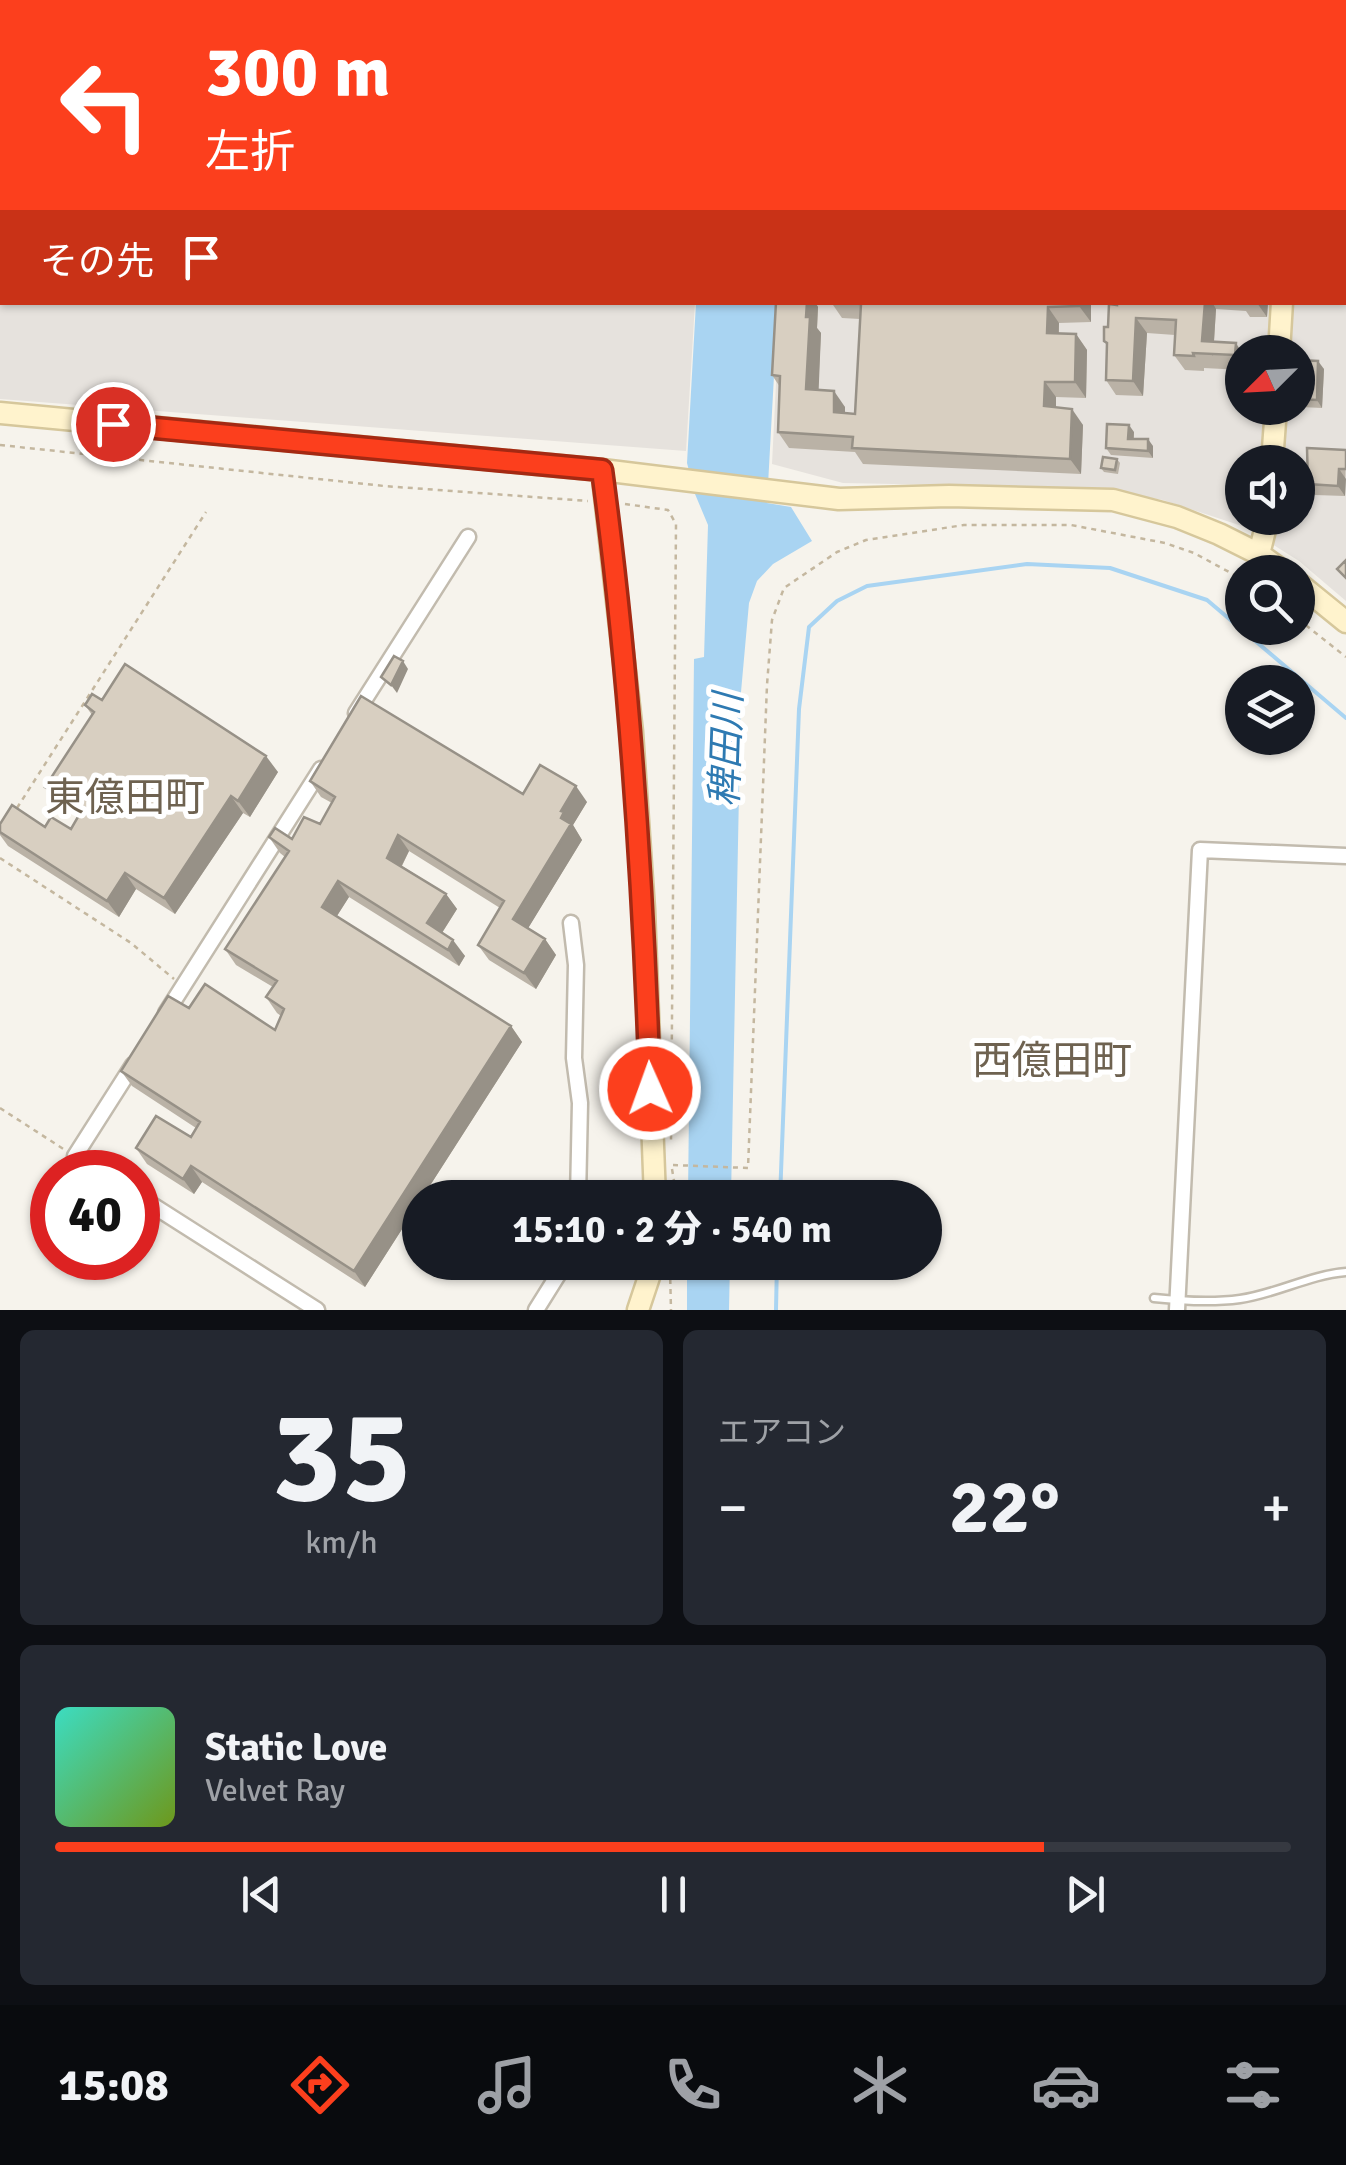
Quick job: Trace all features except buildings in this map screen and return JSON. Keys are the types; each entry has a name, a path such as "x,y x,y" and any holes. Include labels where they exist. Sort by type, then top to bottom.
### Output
{"street":[{"path":"1280,335 1282,305"},
{"path":"0,413 602,470 839,499 949,496 1113,500 1177,517 1259,554 1264,535"},
{"path":"602,470 632,732 644,909 653,1180"},
{"path":"352,720 468,537"},
{"path":"1315,597 1346,622"},
{"path":"153,1033 330,754"},
{"path":"1178,1305 1200,850 1346,856"},
{"path":"571,923 576,965 574,1058 580,1103 578,1180"},
{"path":"79,1150 143,1048"},
{"path":"160,1210 317,1310"},
{"path":"536,1310 555,1280"},
{"path":"638,1310 648,1280"}],"lane":[{"path":"1154,1298 1178,1305 1243,1298 1346,1272"}],"path":[{"path":"0,445 384,486 668,510 676,524 671,1146"},
{"path":"10,818 206,512"},
{"path":"673,1180 671,1166 748,1168 767,685 772,620 784,588 837,552 866,540 999,523 1070,525 1136,536 1194,553 1225,570"},
{"path":"1315,632 1346,657"},
{"path":"0,858 130,943 182,986"},
{"path":"0,1108 66,1150"},
{"path":"671,1280 671,1310"}],"shaded area":[{"path":"0,305 695,305 686,451 0,399"},
{"path":"780,305 1346,305 1346,601 1315,575 1315,555 1289,555 1258,535 1315,535 1315,445 1225,445 1225,520 1163,500 1093,488 843,483 772,464"}],"water":[{"name":"稗田川","path":"696,305 778,305 767,503 791,507 812,541 773,564 757,581 749,603 741,692 731,1180 688,1180 694,659 704,657 708,525 687,463"},
{"path":"687,1280 730,1280 729,1310 687,1310"}],"waterway":[{"path":"781,1180 799,709 809,627 837,601 867,586 1027,564 1110,568 1207,600 1346,718"},
{"path":"776,1310 777,1280"}],"district":[{"name":"東億田町","path":"125,797"},
{"name":"西億田町","path":"1052,1060"}],"route":[{"path":"113,424 602,470 627,665 644,909 650,1089"}]}
